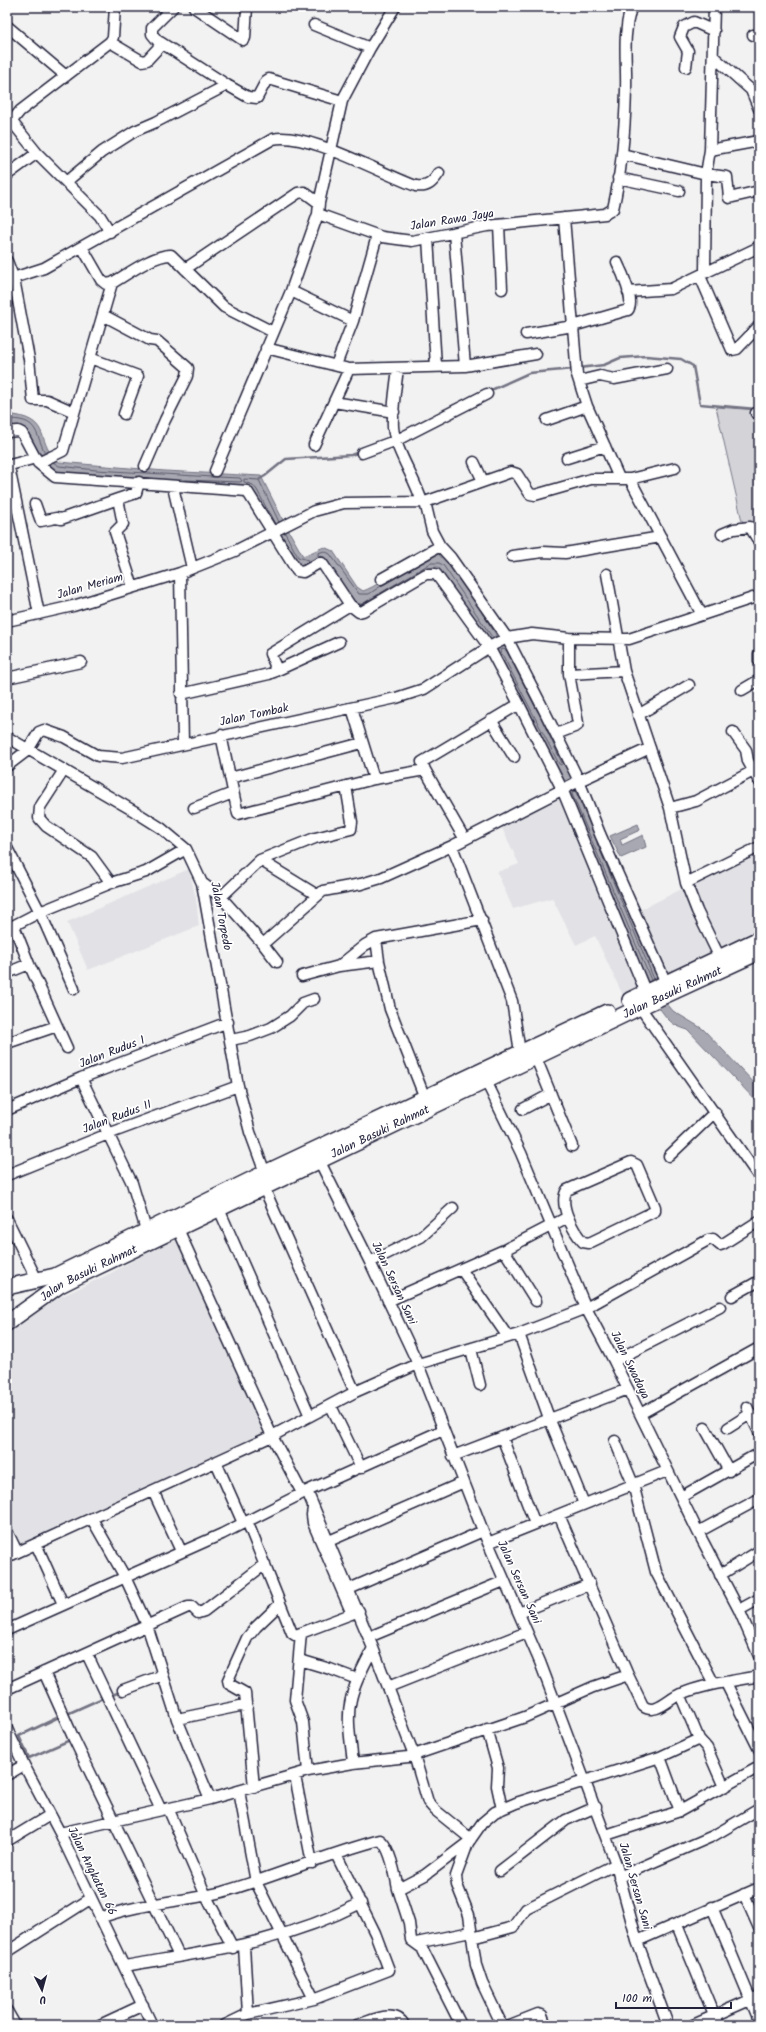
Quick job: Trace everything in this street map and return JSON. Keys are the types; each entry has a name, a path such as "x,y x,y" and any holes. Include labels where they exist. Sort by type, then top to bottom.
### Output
{"highway":[{"name":"Jalan Basuki Rahmat","path":"7,1323 57,1280 146,1230 264,1180 319,1160 536,1058 759,938"},
{"name":"Jalan Basuki Rahmat","path":"666,987 759,952"},
{"name":"Jalan Basuki Rahmat","path":"7,1287 37,1280 57,1280 178,1229 219,1209 264,1180 425,1098 520,1052 646,998"},
{"path":"7,1298 57,1280"},
{"path":"7,1310 57,1280"}],"street":[{"path":"110,232 100,216 37,154 9,118 110,42 112,36 114,7"},
{"path":"173,7 152,28 152,34 160,42 248,97 257,98 266,81 269,79 342,100"},
{"path":"194,7 243,40 245,38 247,7"},
{"path":"215,471 291,291 318,214 319,203 342,100 370,48 395,7"},
{"name":"Jalan Rawa Jaya","path":"318,214 377,236 395,240 412,241 499,225 610,212 613,209 622,154 626,89 624,38 630,7"},
{"path":"714,7 714,57 710,150 706,174 702,274 732,350 737,348 759,326"},
{"path":"686,67 688,51 680,36 684,28 694,22 714,31"},
{"path":"314,25 370,48"},
{"path":"7,26 66,76"},
{"path":"110,42 143,62 147,60 161,45 160,42"},
{"path":"714,57 751,90 759,109"},
{"path":"66,182 102,152 135,131 156,122 227,85"},
{"path":"10,279 44,268 273,139 288,137 331,150 416,186 428,186 433,182 439,173"},
{"path":"710,150 759,140"},
{"path":"7,175 37,154"},
{"path":"622,154 706,174 726,177 729,198 759,191"},
{"path":"618,178 679,191"},
{"path":"185,269 298,193 304,192 319,203"},
{"path":"564,218 575,360 578,378 587,406 619,478 630,479 676,468"},
{"path":"499,225 502,289"},
{"path":"454,233 465,366"},
{"path":"336,365 353,321 377,236"},
{"path":"428,238 436,366"},
{"path":"82,247 101,280 106,284 112,283 137,268 166,255 173,256 224,307 273,332"},
{"path":"628,292 668,290 759,247"},
{"path":"7,261 29,359 33,400 47,400 74,412"},
{"path":"526,334 573,326 628,310 630,305 628,292 617,262"},
{"path":"39,614 10,472 7,470 10,465 38,461 63,451 112,283"},
{"path":"291,291 353,321"},
{"path":"103,315 150,340 157,341 188,368 187,376 165,420 145,466"},
{"path":"266,348 336,365 350,370 465,366 536,354"},
{"path":"90,358 138,376 124,414"},
{"path":"398,368 394,412 395,436 424,502 432,531 440,546 451,558 505,639 556,734 578,781 666,987"},
{"path":"578,378 600,376 614,379 667,369"},
{"path":"314,445 350,370"},
{"path":"362,453 395,436 487,394"},
{"path":"334,402 394,412"},
{"path":"547,420 587,406"},
{"path":"7,432 18,431 22,433 38,461 55,478 139,482 173,487 247,491 298,572 302,572 319,563 322,563 350,605 357,611 364,611 426,574 433,573 439,577 490,646 564,789 646,998 715,1112 759,1177"},
{"path":"567,458 605,446"},
{"path":"474,462 483,481"},
{"name":"Jalan Meriam","path":"7,621 73,606 180,573 235,551 314,511 344,503 424,502 447,496 483,481 514,472 517,474 528,492 532,495 591,479 619,478"},
{"path":"630,479 702,615"},
{"path":"35,504 41,521 56,518 61,520 136,493 139,482"},
{"path":"173,487 192,568"},
{"path":"118,499 123,524 115,533 133,588"},
{"path":"722,534 734,529 754,526 759,542"},
{"path":"512,556 543,552 564,553 661,536"},
{"path":"381,579 440,546"},
{"path":"180,573 183,744"},
{"path":"608,574 624,671 670,808 686,883 720,958"},
{"name":"Jalan Tombak","path":"28,750 39,732 44,730 64,737 91,753 106,758 122,758 221,735 396,698 424,689 490,646 505,639 532,634 569,638 634,638 759,596"},
{"path":"274,672 275,665 270,654 350,605"},
{"path":"556,734 577,726 578,723 569,674 569,638"},
{"path":"181,694 274,672 339,642"},
{"path":"759,654 759,661"},
{"path":"7,678 81,662"},
{"path":"569,674 624,671"},
{"path":"742,690 759,680"},
{"path":"638,715 689,685"},
{"path":"464,838 425,770 422,762 520,704"},
{"path":"352,708 374,780"},
{"path":"491,720 514,757"},
{"path":"733,732 746,750 748,761 756,770 759,781"},
{"path":"221,735 238,814 346,786 425,770"},
{"name":"Jalan Torpedo","path":"7,737 162,828 186,849 202,883 228,1022 238,1086 264,1180 355,1392"},
{"path":"230,778 362,743"},
{"path":"263,944 317,895 329,889 361,884 381,878 452,846 464,838 578,781 650,748"},
{"path":"7,766 28,750"},
{"path":"64,770 40,807 39,818 46,826 92,857 111,883"},
{"path":"670,808 696,801 756,770"},
{"path":"221,897 260,860 315,838 351,829 352,822 346,786"},
{"path":"194,808 234,793"},
{"path":"452,846 482,920 514,1007 520,1052"},
{"path":"686,883 759,847"},
{"path":"7,848 40,912 74,989"},
{"path":"67,1048 29,964 10,927 40,912 111,883 146,872 186,849"},
{"path":"260,860 317,895"},
{"path":"202,883 221,897 277,962"},
{"path":"339,966 365,945 376,939 482,920"},
{"path":"376,939 378,961 390,1009 425,1098"},
{"path":"302,976 339,966 378,961"},
{"path":"7,974 29,964"},
{"path":"231,1040 250,1036 271,1028 290,1016 303,1003 314,1000"},
{"name":"Jalan Rudus 1","path":"7,1110 81,1078 228,1022"},
{"path":"7,1043 57,1026"},
{"path":"536,1058 572,1146"},
{"path":"81,1078 132,1183 146,1230"},
{"name":"Jalan Swadaya","path":"486,1081 521,1153 586,1308 628,1389 680,1497 739,1610 759,1655"},
{"name":"Jalan Rudus II","path":"7,1175 108,1134 238,1086"},
{"path":"523,1109 551,1094"},
{"path":"669,1156 715,1112"},
{"name":"Jalan Sersan Sani","path":"319,1160 370,1262 418,1364 483,1531 556,1702 606,1835 616,1864 637,1941 668,2025"},
{"path":"628,1163 637,1165 656,1209 654,1213 589,1243 581,1239 568,1217 563,1201 567,1190 628,1163"},
{"path":"370,1262 421,1237 453,1208"},
{"path":"219,1209 310,1416"},
{"path":"388,1301 504,1250 568,1217"},
{"path":"7,1219 37,1280"},
{"path":"7,1557 272,1436 355,1392 418,1364 519,1334 586,1308 708,1240 713,1239 720,1245 723,1244 759,1221"},
{"path":"178,1229 272,1436 314,1505 349,1589 355,1612"},
{"path":"504,1250 536,1301"},
{"path":"461,1269 508,1337"},
{"path":"732,1296 759,1281"},
{"path":"614,1361 720,1307"},
{"path":"519,1334 549,1418 584,1504"},
{"path":"640,1414 759,1348"},
{"path":"471,1349 480,1385"},
{"path":"453,1456 628,1389"},
{"path":"331,1406 361,1468"},
{"path":"728,1428 748,1411 759,1432"},
{"path":"705,1428 729,1471"},
{"path":"7,1630 443,1430"},
{"path":"502,1437 535,1524"},
{"path":"616,1441 633,1484 656,1572 714,1684"},
{"path":"680,1497 759,1453"},
{"path":"216,1462 265,1564 290,1630 295,1634 301,1634 355,1612"},
{"path":"488,1543 667,1471"},
{"path":"329,1541 464,1482"},
{"path":"153,1491 181,1551"},
{"path":"698,1532 759,1499"},
{"path":"314,1505 312,1515 313,1523 355,1612 369,1637 414,1755 426,1795 431,1806 469,1841"},
{"path":"559,1515 628,1675 643,1706 646,1708 655,1709 680,1694 714,1684 759,1676"},
{"path":"92,1519 125,1577 147,1625 177,1719 210,1799"},
{"path":"349,1589 483,1531"},
{"path":"7,1532 17,1552"},
{"path":"36,1544 63,1604"},
{"path":"720,1575 759,1551"},
{"path":"7,1689 188,1607 192,1607 198,1613 204,1611 265,1564"},
{"path":"369,1637 504,1580"},
{"path":"519,1613 590,1584"},
{"path":"739,1610 759,1598"},
{"path":"254,1787 247,1707 244,1691 228,1684 228,1680 247,1638 256,1627 280,1604"},
{"path":"388,1687 527,1632"},
{"path":"301,1634 300,1660 295,1700 302,1718 308,1771"},
{"path":"353,1763 349,1715 351,1698 357,1679 373,1648"},
{"path":"87,1654 233,1948"},
{"path":"300,1660 330,1668 357,1679"},
{"path":"44,1672 74,1739 179,1956"},
{"path":"123,1690 163,1675"},
{"path":"60,1832 210,1799 308,1771 353,1763 386,1761 414,1755 525,1717 556,1702 628,1675"},
{"path":"726,1683 759,1749"},
{"path":"680,1694 699,1739 707,1748 724,1787"},
{"path":"177,1719 240,1706 247,1707"},
{"name":"Jalan Angkatan 66","path":"7,1729 22,1762 60,1832 90,1899 125,1966 152,2025"},
{"path":"487,1729 498,1768 497,1786 502,1809"},
{"path":"398,1889 425,1875 469,1841 488,1817 502,1809 523,1800 586,1782 660,1757 699,1739"},
{"path":"660,1757 680,1811"},
{"path":"7,1775 22,1762"},
{"path":"606,1835 680,1811 759,1767"},
{"path":"294,1776 312,1863"},
{"path":"239,1791 256,1882 314,1999"},
{"path":"500,1871 566,1820 596,1808"},
{"path":"619,1877 713,1836 759,1809"},
{"path":"7,1841 50,1815"},
{"path":"100,1918 129,1909 206,1896 256,1882 336,1854 382,1840 390,1859 409,1923 412,1940 422,1948 461,2025"},
{"path":"469,1841 456,1876 457,1885 469,1915 476,1965 482,1983 502,2025"},
{"path":"226,2025 248,2014 314,1999 389,1969 361,1903 336,1854"},
{"path":"416,1943 472,1935 513,1927 526,1909 616,1864"},
{"path":"637,1941 677,1925 712,1907 759,1888"},
{"path":"744,1894 759,1928"},
{"path":"7,1952 90,1899"},
{"path":"125,1966 244,1946 283,1935 332,1918 361,1903"},
{"path":"712,1907 755,1999 759,2020"},
{"path":"677,1925 716,2021"},
{"path":"244,1946 248,2014"},
{"path":"693,2025 716,2021 755,1999"},
{"path":"100,2025 143,2005"},
{"path":"7,2011 15,2025"},
{"path":"510,2025 538,2014 542,2015 546,2025"},
{"path":"357,2025 396,2016 404,2025"}],"shaded area":[{"path":"716,407 759,410 759,533 755,526 742,521"},
{"path":"561,794 644,991 625,1000 595,936 576,945 552,898 513,909 497,872 519,864 500,824"},
{"path":"759,850 759,934 667,980 638,911"},
{"path":"189,869 196,899 199,926 88,970 67,922"},
{"path":"176,1236 268,1433 18,1545 7,1521 7,1322 111,1273"}],"water":[{"path":"14,415 34,422 42,434 47,448 59,462 165,471 261,476 285,524 274,531 254,492 247,487 57,476 46,468 26,431 7,430 7,416"},
{"path":"286,526 303,556 324,547 333,551 357,587 363,591 423,556 433,552 443,552 503,638 491,643 438,567 433,567 363,607 358,608 325,563 301,570 275,533"},
{"path":"507,643 575,780 565,786 495,648"},
{"path":"577,784 660,982 649,986 566,790"},
{"path":"638,824 640,830 620,839 622,845 643,835 646,847 621,858 610,836"},
{"path":"665,1001 673,1011 703,1029 759,1088 759,1104 688,1030 674,1024 667,1018 658,1006"}],"waterway":[{"path":"579,368 604,365 620,358 646,356 681,359 693,366 700,404 756,409"},
{"path":"489,391 529,373 574,369"},
{"path":"260,479 286,459 351,455 359,452"},
{"path":"110,1696 122,1691"},
{"path":"67,1714 105,1697"},
{"path":"61,1716 19,1736 29,1758 70,1740"},
{"path":"11,1767 16,1763"}]}
